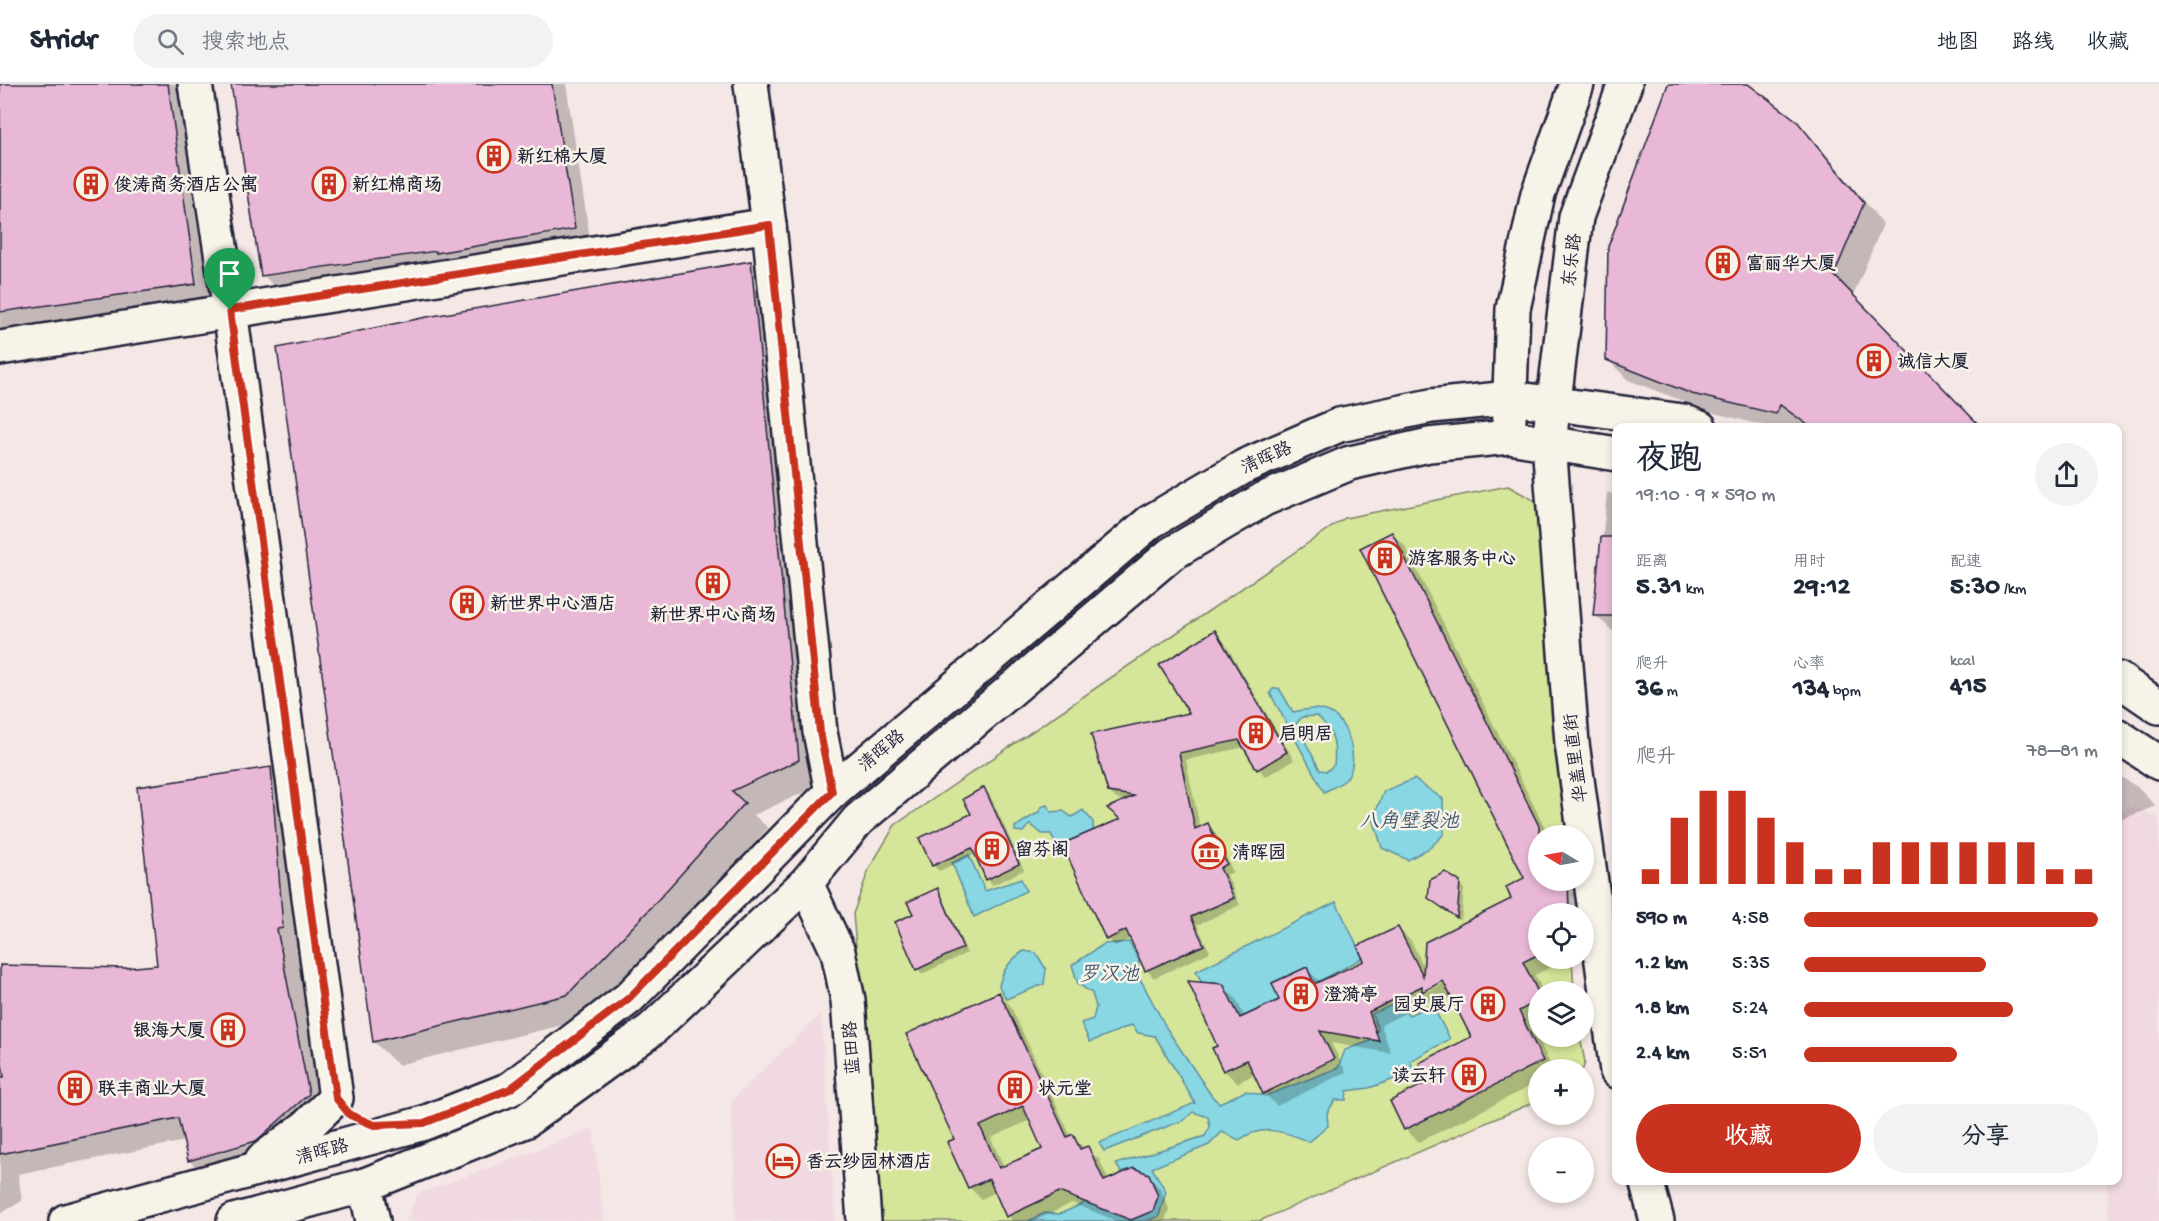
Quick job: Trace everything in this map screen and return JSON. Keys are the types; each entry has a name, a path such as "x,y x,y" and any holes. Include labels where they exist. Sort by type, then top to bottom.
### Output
{"street":[{"path":"195,84 230,310 336,1098 350,1115 374,1125 424,1123"},
{"path":"751,84 769,225 820,732 832,792"},
{"path":"1509,437 1516,298 1538,194 1577,84"},
{"name":"东乐路","path":"1549,443 1576,217 1625,84"},
{"path":"0,348 769,225"},
{"name":"清晖路","path":"66,1221 424,1123 510,1089 629,998 832,792 1150,522 1245,466 1339,425 1431,406 1510,398 1554,402 1688,423"},
{"name":"清晖路","path":"234,1221 365,1185 525,1121 652,1029 806,882 858,820 1171,554 1264,499 1350,463 1429,445 1509,437 1612,453"},
{"name":"华盖里直街","path":"1549,443 1572,743 1612,1035"},
{"path":"2122,682 2159,707"},
{"path":"2122,739 2159,763"},
{"name":"蓝田路","path":"806,882 838,952 848,1000 864,1221"},
{"path":"247,1172 306,1127 336,1098"},
{"path":"365,1185 373,1221"},
{"path":"1647,1185 1657,1221"}],"shaded area":[{"path":"2134,806 2159,818 2159,1221 2109,1221 2107,1185 2122,1185 2122,810"},
{"name":"香云纱园林酒店","path":"821,1014 835,1221 736,1221 731,1101"},
{"path":"593,1129 604,1221 406,1221 418,1194"}],"green space":[{"name":"清晖园","path":"1508,486 1537,502 1554,657 1564,825 1528,825 1528,891 1568,891 1569,903 1528,903 1528,969 1573,969 1573,981 1528,981 1528,1047 1582,1047 1584,1059 1528,1059 1528,1105 1259,1221 881,1221 853,914 869,869 895,825 1345,518"}],"water":[{"path":"1279,688 1293,712 1310,709 1322,710 1334,715 1341,722 1352,753 1350,773 1345,780 1324,792 1270,693 1273,689","holes":["1317,716 1333,738 1334,765 1327,771 1320,770 1296,724 1302,717"]},
{"name":"八角壁裂池","path":"1414,779 1443,799 1444,834 1431,847 1408,860 1382,848 1373,818 1384,791"},
{"path":"1047,805 1051,812 1063,811 1072,817 1083,810 1093,822 1095,863 1078,838 1057,847 1051,834 1042,834 1030,824 1023,832 1015,831 1015,827"},
{"path":"969,855 985,891 1021,879 1026,891 974,917 952,863"},
{"path":"1336,902 1363,958 1314,984 1307,968 1279,1000 1221,1026 1227,992 1223,984 1214,983 1206,991 1196,971"},
{"name":"罗汉池","path":"1129,942 1139,960 1137,973 1167,1029 1211,1095 1219,1103 1246,1091 1265,1096 1338,1068 1345,1050 1370,1041 1378,1030 1372,1014 1399,1002 1409,1015 1432,1005 1450,1039 1410,1061 1415,1072 1369,1088 1347,1091 1346,1100 1335,1100 1327,1113 1328,1126 1309,1142 1274,1131 1256,1132 1239,1140 1222,1132 1209,1145 1152,1168 1166,1191 1159,1216 1147,1221 1028,1221 1045,1213 1060,1214 1107,1193 1116,1214 1131,1220 1152,1211 1158,1196 1149,1174 1134,1168 1121,1172 1116,1164 1205,1136 1210,1127 1208,1117 1193,1112 1184,1120 1104,1151 1099,1143 1195,1103 1155,1036 1138,1033 1132,1025 1090,1042 1081,1023 1093,1019 1096,1007 1092,993 1078,984 1072,965 1104,944"},
{"path":"1024,951 1036,953 1046,969 1044,984 1006,999 999,986 1003,975 1011,962"}],"building":[{"name":"俊涛商务酒店公寓","path":"0,84 168,84 196,284 0,312"},
{"path":"231,84 552,84 575,229 436,253 436,251 261,276"},
{"name":"富丽华大厦","path":"1668,84 1748,84 1796,120 1864,203 1834,275 1977,423 1805,423 1780,405 1776,414 1692,394 1606,360 1608,247"},
{"name":"新世界中心酒店","path":"751,261 799,760 732,791 745,803 647,912 567,995 373,1042 277,348 427,317"},
{"path":"1392,532 1538,825 1528,825 1528,891 1568,891 1569,903 1528,903 1528,960 1523,962 1532,981 1528,981 1528,1006 1519,1011 1528,1030 1528,1047 1536,1047 1542,1059 1528,1059 1528,1068 1404,1130 1390,1101 1428,1082 1419,1063 1471,1037 1443,981 1422,992 1422,986 1369,1012 1379,1041 1320,1031 1334,1059 1263,1094 1247,1060 1223,1071 1212,1048 1217,1046 1188,981 1223,984 1240,1018 1279,1000 1272,983 1307,967 1314,984 1364,961 1357,946 1398,927 1423,976 1425,942 1511,899 1506,887 1524,878 1360,548"},
{"path":"1601,537 1612,537 1612,616 1593,616"},
{"path":"1215,630 1287,752 1257,770 1239,740 1179,753 1195,829 1208,823 1227,864 1220,868 1234,898 1191,917 1204,945 1145,971 1126,930 1106,940 1062,844 1120,819 1107,808 1134,796 1108,792 1091,734 1189,713 1159,665"},
{"path":"271,767 283,928 277,929 309,1094 256,1141 188,1161 178,1118 0,1154 0,1077 4,1077 0,1051 0,965 125,968 157,965 137,787"},
{"path":"984,787 1019,864 986,880 972,848 932,866 919,838 971,814 963,799"},
{"path":"1445,872 1460,882 1457,918 1428,898 1430,880"},
{"path":"938,888 963,948 916,970 895,922 913,914 907,902"},
{"path":"999,992 1067,1137 1073,1134 1080,1149 1088,1146 1104,1181 1134,1168 1149,1174 1158,1196 1153,1211 1131,1220 1059,1192 1006,1217 989,1179 968,1188 947,1142 954,1139 906,1034","holes":["1023,1106 1042,1149 999,1168 980,1126"]}],"place":[{"name":"新红棉大厦","path":"494,156"},
{"name":"俊涛商务酒店公寓","path":"91,184"},
{"name":"新红棉商场","path":"329,184"},
{"name":"富丽华大厦","path":"1723,263"},
{"name":"诚信大厦","path":"1874,361"},
{"name":"游客服务中心","path":"1385,558"},
{"name":"新世界中心商场","path":"713,583"},
{"name":"新世界中心酒店","path":"467,603"},
{"name":"启明居","path":"1256,733"},
{"name":"留芬阁","path":"992,849"},
{"name":"清晖园","path":"1209,852"},
{"name":"澄漪亭","path":"1301,994"},
{"name":"园史展厅","path":"1488,1004"},
{"name":"银海大厦","path":"228,1030"},
{"name":"读云轩","path":"1469,1075"},
{"name":"联丰商业大厦","path":"75,1088"},
{"name":"状元堂","path":"1015,1088"},
{"name":"香云纱园林酒店","path":"783,1161"}],"route":[{"path":"769,225 820,732 832,792 629,998 510,1089 424,1123 374,1125 350,1115 336,1098 230,310 769,225"}]}
